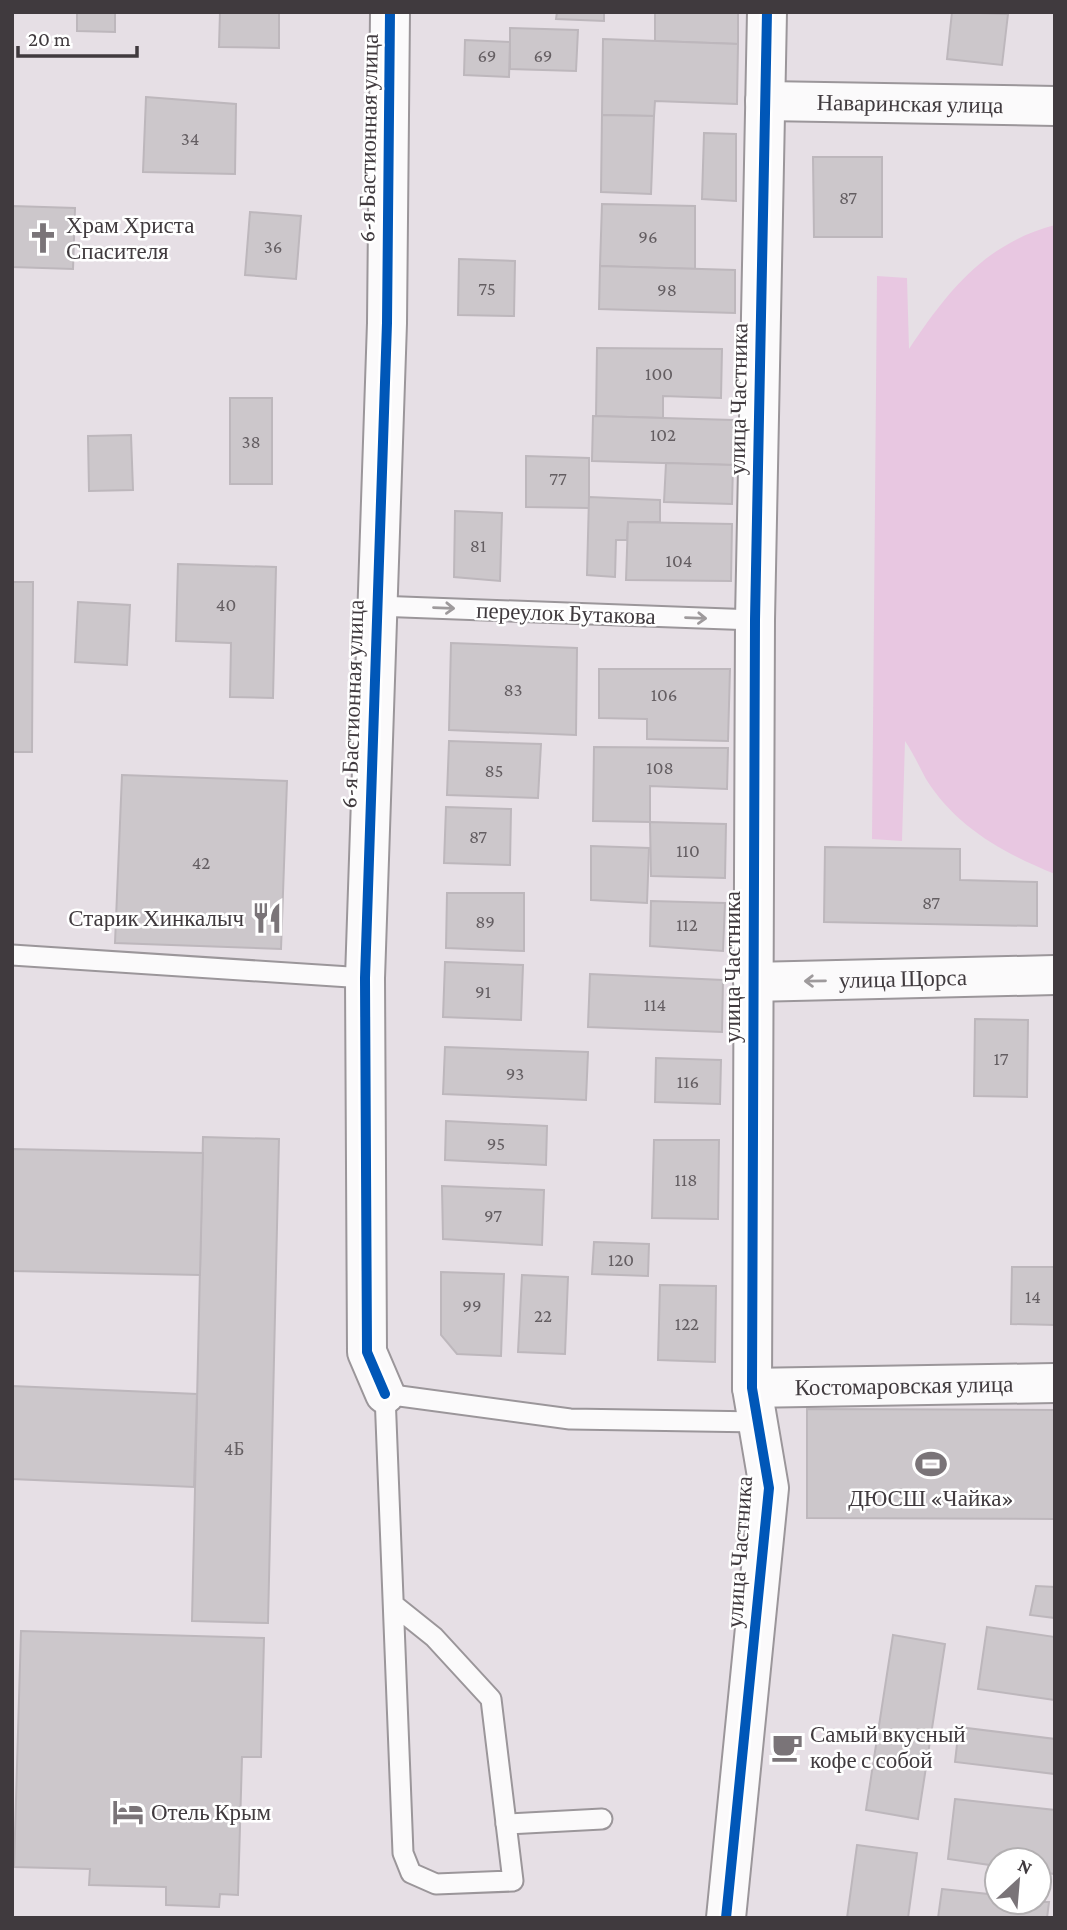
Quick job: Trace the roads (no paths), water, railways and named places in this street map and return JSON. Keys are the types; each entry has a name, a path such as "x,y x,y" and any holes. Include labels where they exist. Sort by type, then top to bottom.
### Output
{"street":[{"name":"6-я Бастионная улица","path":"385,1394 367,1352 365,978 387,323 390,12"},
{"name":"улица Частника","path":"726,1918 769,1488 756,1405 753,982 755,620 767,12"},
{"name":"Наваринская улица","path":"765,101 1055,106"},
{"name":"улица Щорса","path":"753,982 1055,975"},
{"name":"Костомаровская улица","path":"756,1405 1055,1383"}],"lane":[{"name":"переулок Бутакова","path":"376,606 755,620"},
{"path":"12,955 365,978"},
{"path":"394,1605 433,1637 491,1699 513,1881 436,1884 411,1874 403,1853 385,1394 570,1419 756,1405"},
{"path":"506,1824 603,1819"}],"place":[{"name":"Храм Христа Спасителя","path":"43,238"},
{"name":"Старик Хинкалыч","path":"267,918"},
{"name":"ДЮСШ «Чайка»","path":"931,1464"},
{"name":"Самый вкусный кофе с собой","path":"787,1747"},
{"name":"Отель Крым","path":"128,1812"}]}
